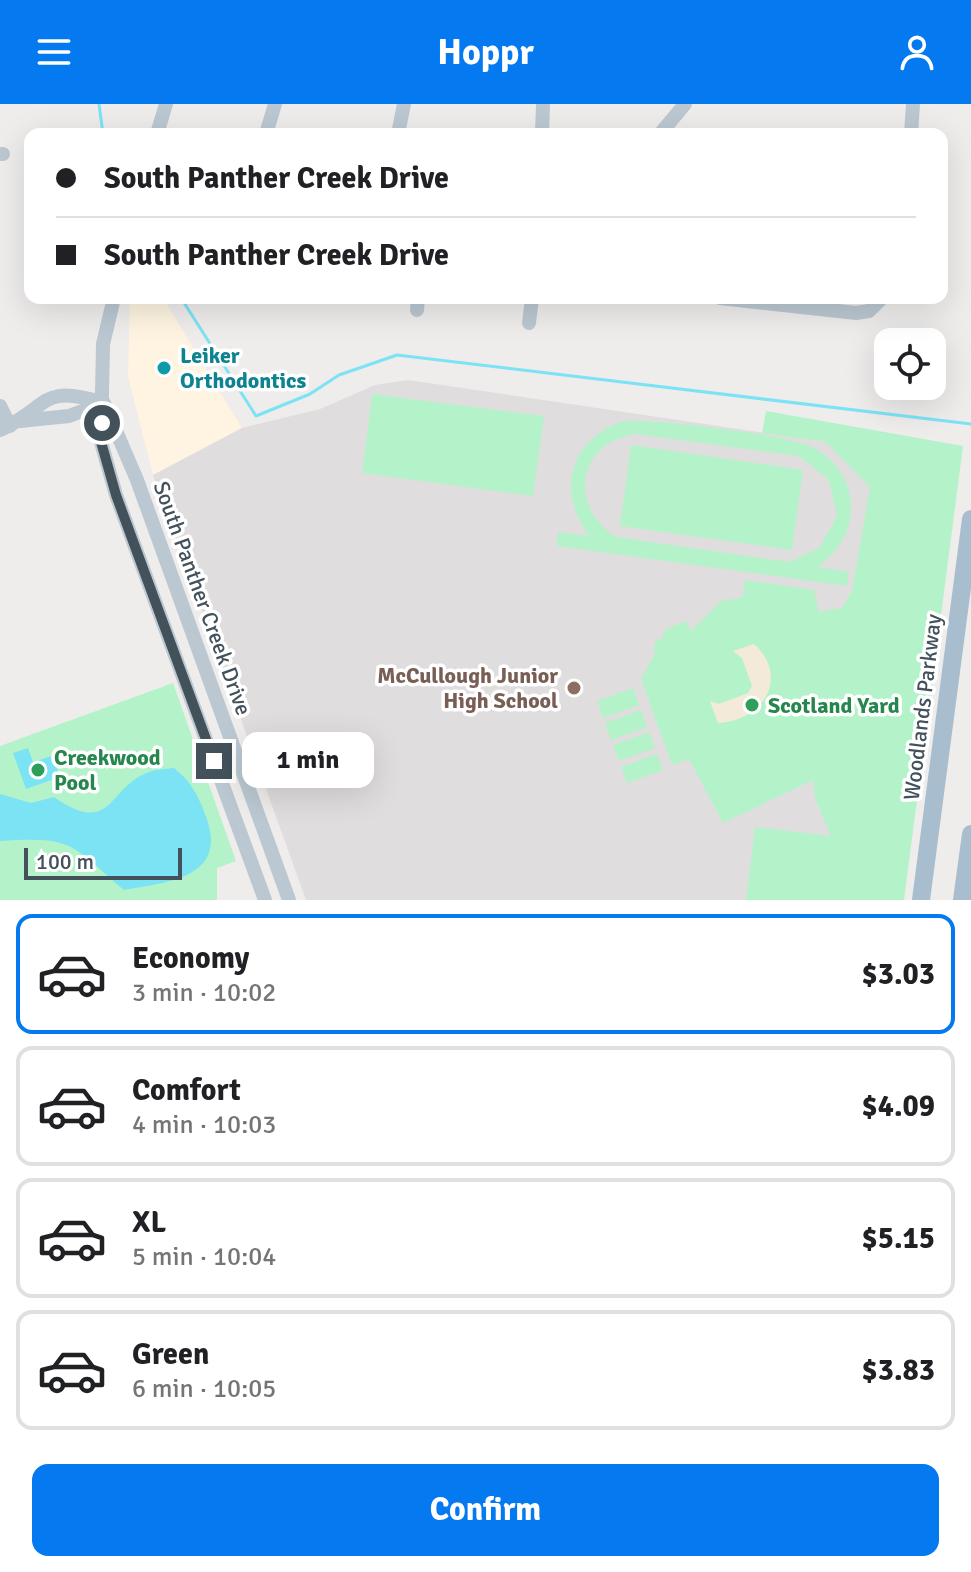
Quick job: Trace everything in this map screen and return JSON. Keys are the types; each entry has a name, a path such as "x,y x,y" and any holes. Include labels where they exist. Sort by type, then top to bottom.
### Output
{"main road":[{"name":"Woodlands Parkway","path":"921,900 971,519"},
{"path":"962,900 971,834"}],"street":[{"path":"159,128 166,104"},
{"path":"268,128 275,104"},
{"path":"399,128 404,104"},
{"path":"542,128 543,104"},
{"path":"665,128 685,104"},
{"path":"911,128 913,104"},
{"name":"South Panther Creek Drive","path":"113,304 103,344 101,442 116,495 265,900"},
{"path":"529,323 531,304"},
{"path":"771,304 840,312 869,311 876,304"},
{"path":"10,426 41,400 70,393 104,403"},
{"path":"10,426 69,416 104,403"},
{"name":"South Panther Creek Drive","path":"104,403 137,480 289,900"},
{"path":"0,406 10,426"}],"shaded area":[{"path":"130,304 167,304 242,428 153,475 128,376"},
{"name":"McCullough Junior High School","path":"408,380 948,460 891,900 306,900 153,475 242,428 320,409 375,385"}],"green space":[{"path":"372,394 544,416 533,496 362,473"},
{"path":"766,411 963,446 904,900 746,900 755,827 831,836 815,798 813,780 723,823 689,759 672,765 641,679 656,652 653,650 657,639 661,640 666,629 687,621 691,631 721,601 743,597 745,580 814,590 819,612 842,608 852,591 870,487 826,442 762,433"},
{"path":"624,421 690,425 777,437 812,447 828,457 848,487 851,515 842,540 818,567 849,572 847,586 557,546 558,532 589,536 573,502 571,485 580,453 605,429","holes":["635,434 799,456 829,480 837,516 819,548 789,562 616,537 591,510 586,494 586,478 591,463 601,450 616,440"]},
{"path":"631,445 803,470 792,550 620,526"},
{"path":"173,683 236,861 217,868 217,900 0,900 0,746"},
{"path":"633,688 639,705 603,718 597,701"},
{"path":"641,710 647,727 611,740 605,723"},
{"path":"649,732 655,748 619,761 613,745"},
{"path":"657,754 663,770 627,783 621,767"}],"sand":[{"path":"754,644 765,657 770,670 766,696 747,715 718,723 710,701 719,704 748,693 752,686 742,658 733,651"}],"water":[{"name":"Creekwood Pool","path":"28,748 33,762 52,756 60,777 26,789 13,753"},
{"path":"174,768 196,794 211,835 210,851 203,864 192,873 160,884 124,890 70,846 43,840 0,841 0,794 31,803 54,797 73,808 99,811 135,779 152,771"}],"waterway":[{"path":"99,104 102,128"},
{"path":"185,304 256,416 310,394 339,375 397,355 971,424"}],"place":[{"name":"Leiker Orthodontics","path":"164,368"},
{"name":"McCullough Junior High School","path":"574,688"},
{"name":"Scotland Yard","path":"752,705"},
{"name":"Creekwood Pool","path":"38,770"}],"route":[{"path":"102,423 101,442 116,495 214,761"}]}
